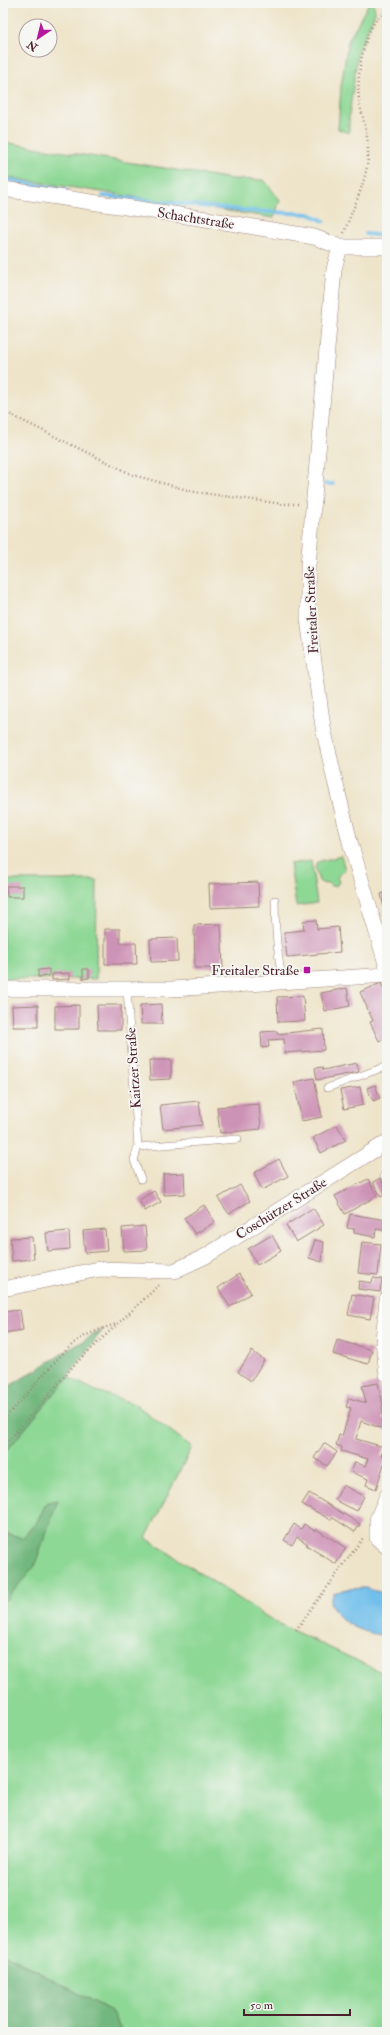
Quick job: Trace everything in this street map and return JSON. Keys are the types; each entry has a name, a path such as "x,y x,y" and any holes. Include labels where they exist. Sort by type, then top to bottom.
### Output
{"street":[{"name":"Schachtstraße","path":"3,189 200,218 314,237 340,247 387,247"},
{"name":"Freitaler Straße","path":"340,247 334,268 313,504 308,566 308,618 323,727 350,842 387,967"},
{"path":"3,989 172,989 387,975"},
{"name":"Coschützer Straße","path":"174,1271 206,1256 387,1142"},
{"path":"3,1289 99,1269 174,1271"},
{"path":"387,1300 383,1341 387,1374"},
{"path":"382,1542 377,1520 387,1496"}],"lane":[{"path":"275,900 275,928 283,982"},
{"name":"Kaitzer Straße","path":"127,989 138,1147 134,1160 141,1179"},
{"path":"328,1088 387,1066"},
{"path":"138,1147 238,1140"}],"path":[{"path":"340,247 364,176 368,152 365,121 360,105 359,88 362,57 366,42 376,21 387,9"},
{"path":"3,411 134,475 195,492 283,504 313,504"},
{"path":"3,1447 75,1364 174,1271"},
{"path":"3,1419 18,1405 73,1344 96,1330 117,1324"},
{"path":"296,1630 362,1538 382,1542"}],"green space":[{"path":"369,3 374,3 375,13 358,51 349,116 349,133 338,129 341,87 348,41"},
{"path":"3,142 232,179 264,180 280,200 274,218 3,177"},
{"path":"341,856 345,870 337,877 339,882 336,886 331,886 328,883 324,884 319,881 315,868 317,862"},
{"path":"311,861 317,903 296,906 290,864"},
{"path":"3,880 97,880 96,979 3,979"},
{"path":"103,1329 68,1377 3,1455 3,1390"},
{"path":"68,1377 94,1390 135,1404 192,1447 146,1538 275,1622 379,1671 387,1683 387,2032 122,2032 111,2011 3,1953 3,1603 33,1567 47,1502 37,1522 22,1538 5,1533 3,1529 3,1455"},
{"path":"58,1500 34,1567 3,1603 3,1529 5,1533 23,1538 37,1522 47,1502"},
{"path":"3,1953 111,2011 122,2032 3,2032"}],"water":[{"path":"365,1588 387,1594 387,1631 380,1635 364,1631 350,1625 344,1621 330,1602 334,1593 347,1589"}],"building":[{"path":"258,882 259,906 210,908 209,884"},
{"path":"6,886 23,886 23,897 7,897"},
{"path":"387,892 387,915 386,915 381,894"},
{"path":"316,920 317,929 338,927 340,952 287,957 284,932 304,930 303,921"},
{"path":"221,924 223,968 195,968 194,925"},
{"path":"105,929 120,929 120,943 136,943 137,964 105,964"},
{"path":"177,938 178,961 151,962 150,939"},
{"path":"49,969 49,976 38,977 38,970"},
{"path":"83,969 89,969 89,978 83,979"},
{"path":"70,973 70,979 52,980 52,974"},
{"path":"381,983 387,997 387,1038 379,1041 370,1022 373,1021 360,992"},
{"path":"347,988 350,1006 325,1011 321,993"},
{"path":"303,996 305,1021 278,1022 277,997"},
{"path":"161,1004 162,1024 141,1024 140,1005"},
{"path":"38,1005 38,1027 13,1027 12,1006"},
{"path":"79,1005 79,1029 55,1029 55,1006"},
{"path":"97,1005 121,1005 121,1030 98,1030"},
{"path":"323,1029 324,1050 285,1053 284,1039 268,1040 269,1047 262,1048 261,1032 277,1031 277,1034"},
{"path":"149,1060 171,1060 171,1079 150,1080"},
{"path":"357,1063 359,1072 317,1080 315,1068 322,1067 323,1070"},
{"path":"314,1078 322,1117 302,1121 294,1082"},
{"path":"375,1085 380,1098 373,1101 367,1088"},
{"path":"360,1087 363,1105 344,1109 340,1090"},
{"path":"199,1101 202,1125 163,1129 160,1105"},
{"path":"259,1104 261,1129 220,1133 217,1107"},
{"path":"337,1125 346,1140 321,1153 313,1138"},
{"path":"279,1159 288,1176 262,1190 254,1173"},
{"path":"184,1173 185,1194 164,1195 163,1174"},
{"path":"380,1178 387,1191 387,1193 381,1197 373,1182"},
{"path":"368,1179 377,1196 345,1214 335,1196"},
{"path":"240,1185 250,1201 229,1214 218,1198"},
{"path":"154,1191 161,1202 145,1211 139,1200"},
{"path":"204,1205 215,1222 195,1234 184,1218"},
{"path":"313,1208 324,1225 296,1242 286,1225"},
{"path":"350,1214 387,1220 387,1231 376,1229 375,1237 354,1233 354,1229 347,1228"},
{"path":"145,1226 147,1250 124,1251 122,1228"},
{"path":"105,1229 107,1251 85,1253 83,1231"},
{"path":"69,1231 70,1249 48,1251 46,1233"},
{"path":"272,1235 281,1251 257,1265 248,1249"},
{"path":"32,1237 34,1259 12,1261 10,1238"},
{"path":"315,1240 324,1242 322,1262 309,1258"},
{"path":"362,1242 381,1244 378,1275 358,1273"},
{"path":"239,1274 251,1293 230,1307 218,1288"},
{"path":"373,1278 382,1279 380,1292 358,1289 359,1281 372,1283"},
{"path":"352,1294 374,1298 370,1319 348,1315"},
{"path":"20,1310 23,1330 3,1333 3,1312"},
{"path":"337,1340 372,1350 368,1364 333,1354"},
{"path":"252,1351 264,1360 251,1381 238,1372"},
{"path":"378,1383 383,1406 383,1419 387,1419 386,1430 361,1421 356,1439 384,1447 381,1456 386,1458 376,1489 366,1485 368,1479 351,1472 355,1462 365,1466 368,1459 341,1451 342,1447 336,1445 339,1435 342,1436 351,1408 346,1407 349,1398 366,1403 362,1386"},
{"path":"324,1443 337,1452 327,1466 314,1458"},
{"path":"343,1485 364,1496 357,1511 335,1500"},
{"path":"309,1493 360,1524 355,1532 333,1518 331,1520 302,1504"},
{"path":"294,1524 301,1529 304,1524 315,1531 316,1529 346,1548 336,1564 306,1545 308,1544 297,1537 292,1545 284,1540"}],"waterway":[{"path":"3,179 67,191"},
{"path":"103,196 251,211 309,214 324,221"},
{"path":"366,234 387,236"},
{"path":"325,484 333,484"}],"place":[{"name":"Freitaler Straße","path":"307,970"}]}
